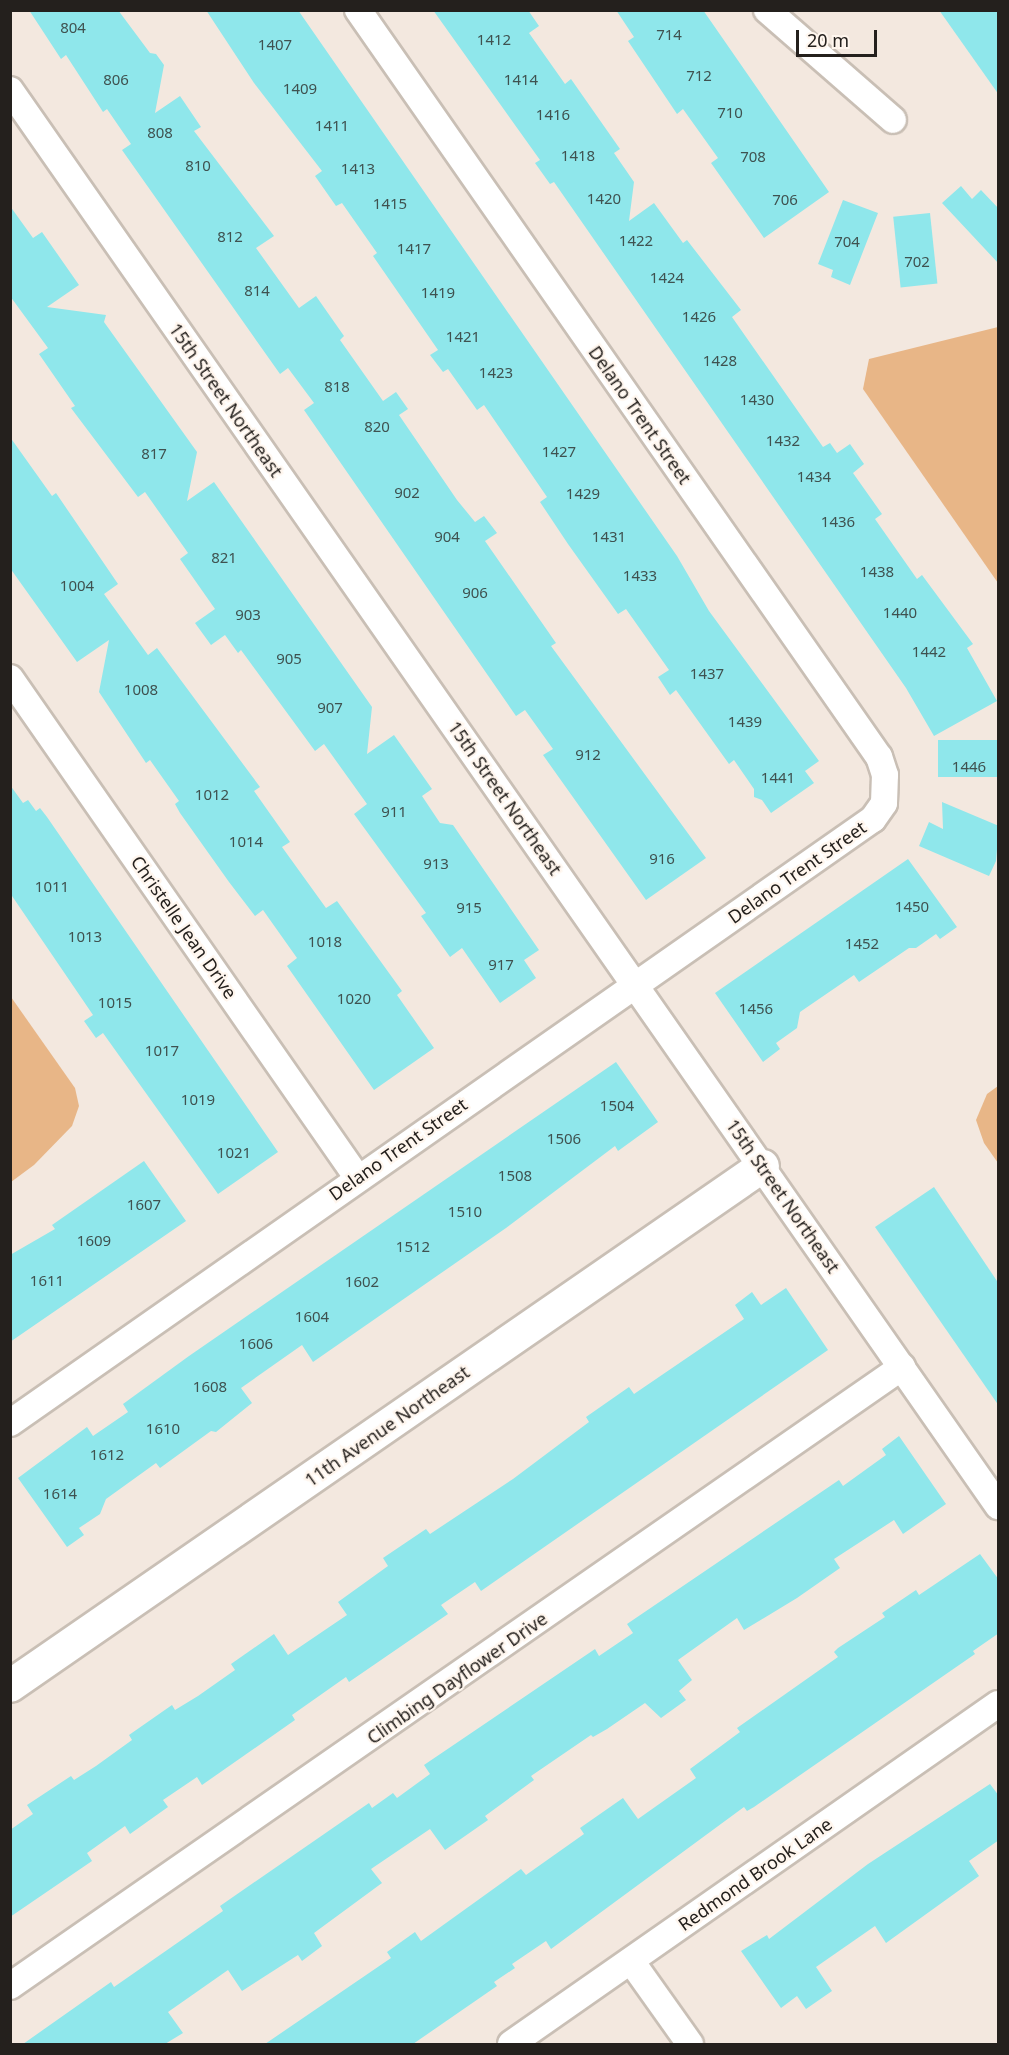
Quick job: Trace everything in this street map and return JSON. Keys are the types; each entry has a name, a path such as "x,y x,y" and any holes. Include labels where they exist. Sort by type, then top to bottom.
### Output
{"street":[{"name":"Delano Trent Street","path":"10,1423 357,1177 873,819 884,803 885,775 879,757 358,10"},
{"path":"766,10 893,120"},
{"name":"15th Street Northeast","path":"10,90 999,1506"},
{"name":"Christelle Jean Drive","path":"10,678 357,1177"},
{"name":"11th Avenue Northeast","path":"10,1686 763,1166"},
{"name":"Climbing Dayflower Drive","path":"10,1986 902,1367"},
{"name":"Redmond Brook Lane","path":"511,2044 999,1704"},
{"path":"631,1961 690,2044"}],"shaded area":[{"path":"998,327 998,583 863,389 869,359"},
{"path":"11,997 75,1088 79,1106 72,1126 34,1165 11,1182"},
{"path":"998,1086 998,1163 984,1143 976,1120 987,1094"}],"building":[{"path":"29,10 118,10 150,53 156,54 164,65 155,113 180,96 201,127 194,131 274,236 256,248 299,308 316,296 344,336 340,340 383,401 396,392 408,409 399,415 457,500 475,522 484,516 497,533 485,541 556,643 551,646 706,858 646,900 543,755 553,749 525,710 516,716 304,410 314,403 288,368 280,374 122,150 131,144 107,109 103,112 66,55 61,59"},
{"path":"206,10 298,10 677,556 709,611 819,761 805,771 814,783 771,813 762,800 754,797 754,789 734,760 729,764 676,690 670,695 658,677 669,670 626,609 618,614 568,544 540,502 547,497 484,405 477,410 448,369 443,372 430,355 438,350 373,256 377,253 342,203 336,206 315,176 322,171 254,83"},
{"path":"433,10 528,10 539,26 529,33 565,84 571,79 620,149 614,153 634,182 629,221 654,203 683,243 687,240 741,310 732,317 823,447 830,443 837,453 850,444 864,464 853,473 882,514 875,519 917,579 922,575 973,644 967,648 997,701 934,736 906,688 554,182 550,184 535,163 540,160"},
{"path":"616,10 703,10 829,192 764,238 711,163 718,158 683,109 677,114 628,41 634,37"},
{"path":"939,10 999,10 999,95"},
{"path":"961,186 972,199 981,190 999,209 999,264 942,203"},
{"path":"843,200 878,213 850,285 831,277 833,270 818,264"},
{"path":"10,206 33,238 42,232 79,285 47,307 106,315 104,322 197,452 187,501 214,482 372,707 367,754 394,735 432,789 422,796 440,823 453,825 539,950 524,960 536,978 500,1003 462,948 450,957 421,916 426,913 354,814 367,804 324,744 315,751 241,650 238,653 225,635 211,645 195,623 215,609 180,559 188,553 145,492 138,497 71,408 75,406 39,354 48,348 10,296"},
{"path":"930,213 937,284 901,287 893,217"},
{"path":"10,437 52,496 56,493 118,584 104,594 148,655 157,648 260,787 254,791 290,842 282,847 326,908 337,901 402,991 397,995 434,1048 374,1090 287,966 297,958 263,910 255,916 229,882 180,813 175,804 179,801 150,760 146,763 99,692 109,640 77,662 10,568"},
{"path":"938,740 998,740 998,777 938,777"},
{"path":"10,785 23,803 28,800 36,811 40,808 47,817 278,1152 218,1194 103,1033 96,1038 84,1021 93,1015 10,893"},
{"path":"942,802 999,826 996,861 989,876 919,846 929,822 943,829"},
{"path":"908,859 957,927 940,939 936,934 916,948 909,948 859,982 854,975 800,1012 797,1028 776,1043 780,1049 763,1062 715,993"},
{"path":"616,1062 658,1122 618,1151 615,1146 506,1228 313,1362 302,1345 241,1388 252,1403 216,1432 211,1431 160,1468 156,1463 106,1499 100,1514 79,1528 84,1535 67,1547 18,1478 87,1427 93,1436 128,1412 123,1404 189,1356"},
{"path":"144,1161 186,1221 10,1342 10,1255 55,1229 52,1225"},
{"path":"934,1187 999,1284 999,1406 875,1227"},
{"path":"786,1288 828,1350 481,1591 475,1582 441,1605 448,1614 349,1682 346,1677 292,1715 295,1720 202,1785 197,1777 163,1800 168,1807 130,1834 125,1826 87,1853 92,1861 10,1917 10,1830 33,1814 27,1805 71,1776 74,1780 96,1766 132,1740 129,1735 172,1705 175,1710 198,1696 235,1670 231,1664 274,1634 288,1655 347,1615 338,1602 388,1566 383,1558 426,1529 430,1534 513,1479 589,1422 586,1417 629,1387 634,1394 744,1319 735,1305 752,1292 761,1305"},
{"path":"899,1436 946,1504 903,1534 894,1520 834,1559 840,1568 797,1598 744,1630 737,1618 678,1660 692,1680 679,1691 686,1700 661,1718 645,1703 607,1729 593,1737 591,1735 531,1776 534,1780 485,1816 488,1820 445,1850 430,1829 371,1869 382,1883 314,1933 322,1946 302,1961 298,1955 242,1991 228,1970 168,2012 183,2033 165,2044 23,2044 111,1982 114,1987 170,1948 223,1911 220,1906 369,1803 372,1808 393,1793 397,1798 430,1774 424,1765 595,1649 599,1656 633,1633 627,1624 839,1480 843,1486 886,1455 882,1449"},
{"path":"980,1554 999,1580 999,1633 973,1651 975,1654 754,1807 747,1811 744,1807 551,1949 546,1941 512,1964 515,1968 494,1982 497,1986 413,2044 265,2044 391,1958 387,1952 415,1932 421,1941 521,1869 526,1875 584,1834 580,1828 623,1798 638,1819 696,1778 690,1769 740,1732 737,1728 838,1657 834,1652 838,1648 885,1617 882,1613 916,1590 919,1595"},
{"path":"990,1784 999,1796 999,1840 969,1861 979,1876 886,1943 875,1926 816,1967 832,1991 806,2009 797,1996 781,2008 741,1951 767,1935 769,1939 868,1864"}]}
